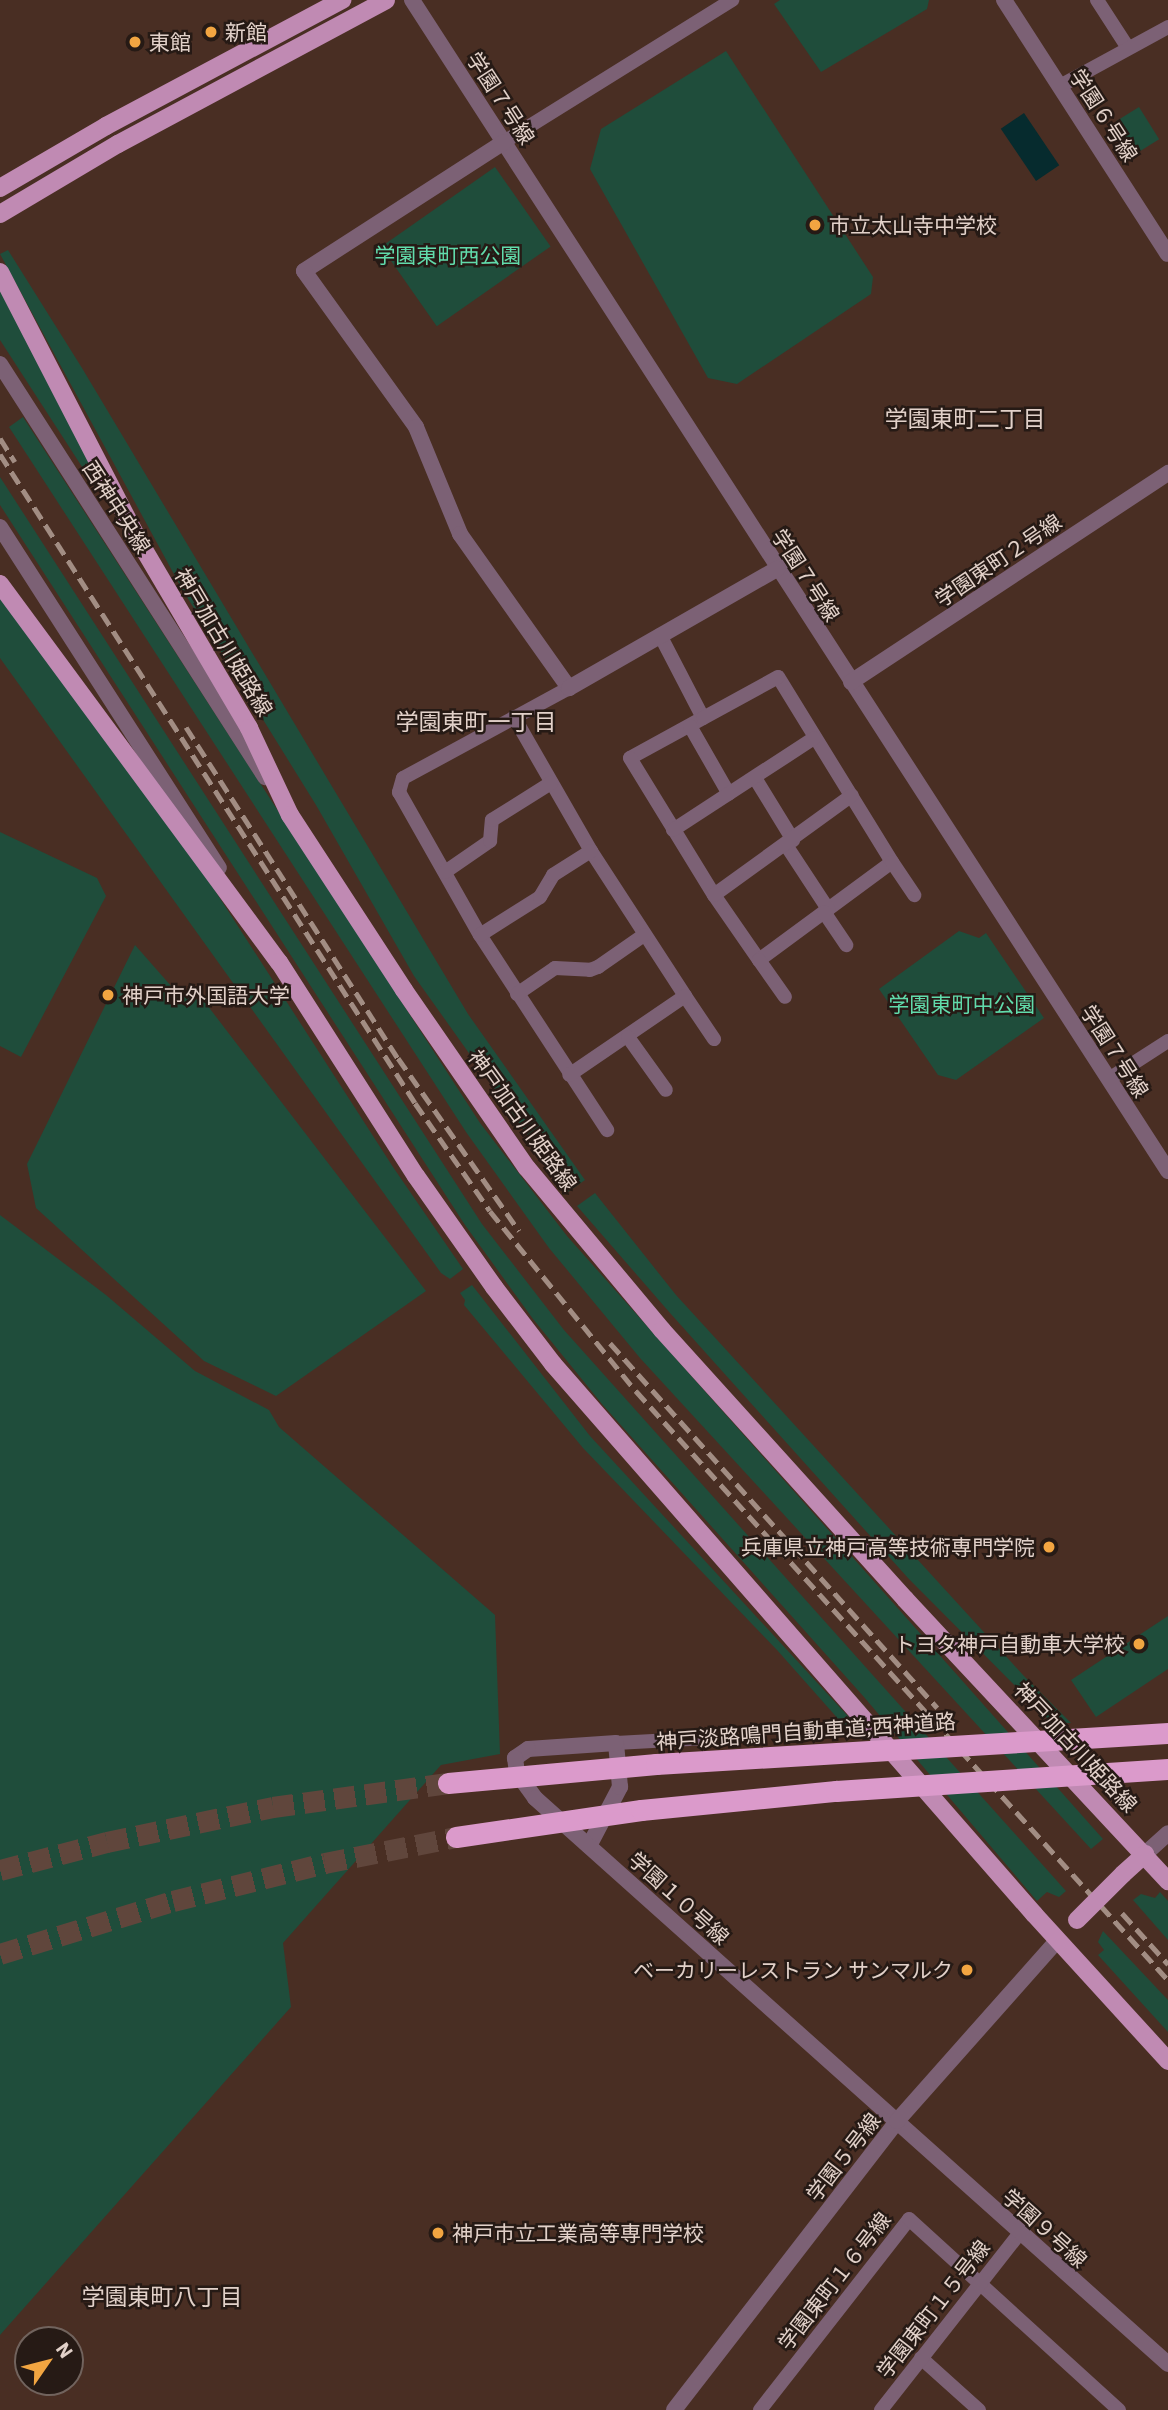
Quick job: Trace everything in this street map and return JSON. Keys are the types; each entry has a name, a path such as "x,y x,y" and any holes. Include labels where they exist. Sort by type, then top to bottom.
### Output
{"highway":[{"name":"神戸淡路鳴門自動車道;西神道路","path":"448,1783 656,1764 1168,1733"},
{"path":"456,1837 641,1810 836,1791 1168,1769"}],"main road":[{"path":"0,188 106,126 342,0"},
{"path":"0,214 118,144 386,0"},
{"name":"神戸加古川姫路線","path":"0,272 136,536 249,728 290,815 463,1078 527,1168 594,1253 905,1599 1168,1881"},
{"path":"0,584 279,962 416,1176 494,1287 553,1364 1057,1941 1168,2062"},
{"path":"1057,1941 1145,1854"}],"street":[{"name":"学園７号線","path":"412,0 1168,1171"},
{"path":"569,688 460,534 416,427 304,271 732,0"},
{"name":"学園６号線","path":"1004,0 1168,254"},
{"path":"1097,0 1128,48"},
{"path":"1060,86 1168,27"},
{"name":"西神中央線","path":"0,364 290,815"},
{"name":"学園東町２号線","path":"851,682 1168,473"},
{"path":"0,527 279,962"},
{"path":"607,1130 480,935 399,792 402,778 569,688 777,569"},
{"path":"660,635 703,718"},
{"path":"785,997 715,895 630,758 778,677 914,895"},
{"path":"514,716 551,783 644,935 714,1039"},
{"path":"690,726 729,794"},
{"path":"673,830 814,738"},
{"path":"755,778 846,945"},
{"path":"445,872 490,841 492,820 551,783"},
{"path":"715,895 852,795"},
{"path":"480,935 540,897 553,875 592,851"},
{"path":"759,960 892,862"},
{"path":"517,994 555,968 590,970 598,967 644,935"},
{"path":"569,1075 685,996"},
{"path":"628,1037 666,1090"},
{"path":"1109,1079 1168,1041"},
{"path":"589,1846 620,1787 616,1743 708,1738"},
{"name":"学園１０号線","path":"616,1743 528,1749 515,1758 517,1773 535,1798 897,2121"},
{"path":"1145,1854 1168,1833"},
{"name":"学園５号線","path":"674,2410 897,2121 1057,1941"},
{"name":"学園９号線","path":"897,2121 1018,2234 1168,2364"},
{"name":"学園東町１６号線","path":"760,2410 909,2220 981,2282"},
{"name":"学園東町１５号線","path":"881,2410 1018,2234"},
{"path":"981,2282 1119,2410"},
{"path":"921,2358 979,2410"}],"green space":[{"path":"780,0 929,0 927,9 821,72 774,4"},
{"path":"726,51 873,277 871,294 737,384 708,378 590,169 601,129"},
{"path":"1139,107 1159,139 1136,154 1116,121"},
{"name":"学園東町西公園","path":"495,167 551,246 437,326 381,247"},
{"path":"8,250 82,368 468,1014 585,1180 568,1192 414,976 316,805 182,589 0,254"},
{"path":"0,288 103,486 97,490 0,340"},
{"path":"23,417 480,1123 567,1236 1103,1839 1091,1849 640,1358 549,1248 466,1132 9,427"},
{"path":"0,477 482,1224 564,1330 1066,1891 1059,1897 1047,1892 1037,1901 864,1697 602,1404 533,1319 465,1225 0,505"},
{"path":"0,597 205,875 393,1167 463,1269 450,1279 441,1273 0,658"},
{"path":"0,832 97,878 106,896 21,1057 0,1046"},
{"name":"学園東町中公園","path":"959,931 979,938 986,933 1044,1018 956,1080 938,1075 879,989"},
{"name":"神戸市外国語大学","path":"135,945 179,995 204,1001 426,1291 276,1396 204,1361 36,1208 27,1164"},
{"path":"595,1193 676,1295 1023,1675 1071,1723 1052,1723 908,1578 670,1313 577,1206"},
{"path":"0,1215 106,1295 195,1371 269,1410 279,1427 495,1615 500,1754 441,1765 283,1943 291,2007 0,2335"},
{"path":"472,1285 590,1436 868,1738 856,1739 777,1650 583,1448 464,1305 465,1300 460,1293"},
{"path":"1168,1616 1168,1669 1096,1717 1071,1680"},
{"path":"1160,1892 1168,1901 1168,1940 1133,1900 1141,1894 1155,1898"},
{"path":"1103,1931 1168,2000 1168,2032 1098,1955 1104,1950 1098,1942"}],"water":[{"path":"1024,113 1059,165 1036,181 1001,129"}],"tunnel":[{"path":"0,1870 107,1842 273,1807 448,1783"},
{"path":"0,1954 173,1901 325,1863 456,1837"}],"railway":[{"path":"0,438 15,462"},
{"path":"0,454 415,1103 490,1211 636,1391 1168,1980"},
{"path":"186,727 398,1058 519,1231"},
{"path":"610,1343 937,1708"},
{"path":"1122,1913 1168,1964"}],"place":[{"name":"新館","path":"211,32"},
{"name":"東館","path":"135,42"},
{"name":"市立太山寺中学校","path":"815,225"},
{"name":"神戸市外国語大学","path":"108,995"},
{"name":"兵庫県立神戸高等技術専門学院","path":"1049,1547"},
{"name":"トヨタ神戸自動車大学校","path":"1139,1644"},
{"name":"ベーカリーレストラン サンマルク","path":"967,1970"},
{"name":"神戸市立工業高等専門学校","path":"438,2233"}],"district":[{"name":"学園東町二丁目","path":"965,418"},
{"name":"学園東町一丁目","path":"476,721"},
{"name":"学園東町八丁目","path":"162,2296"}]}
